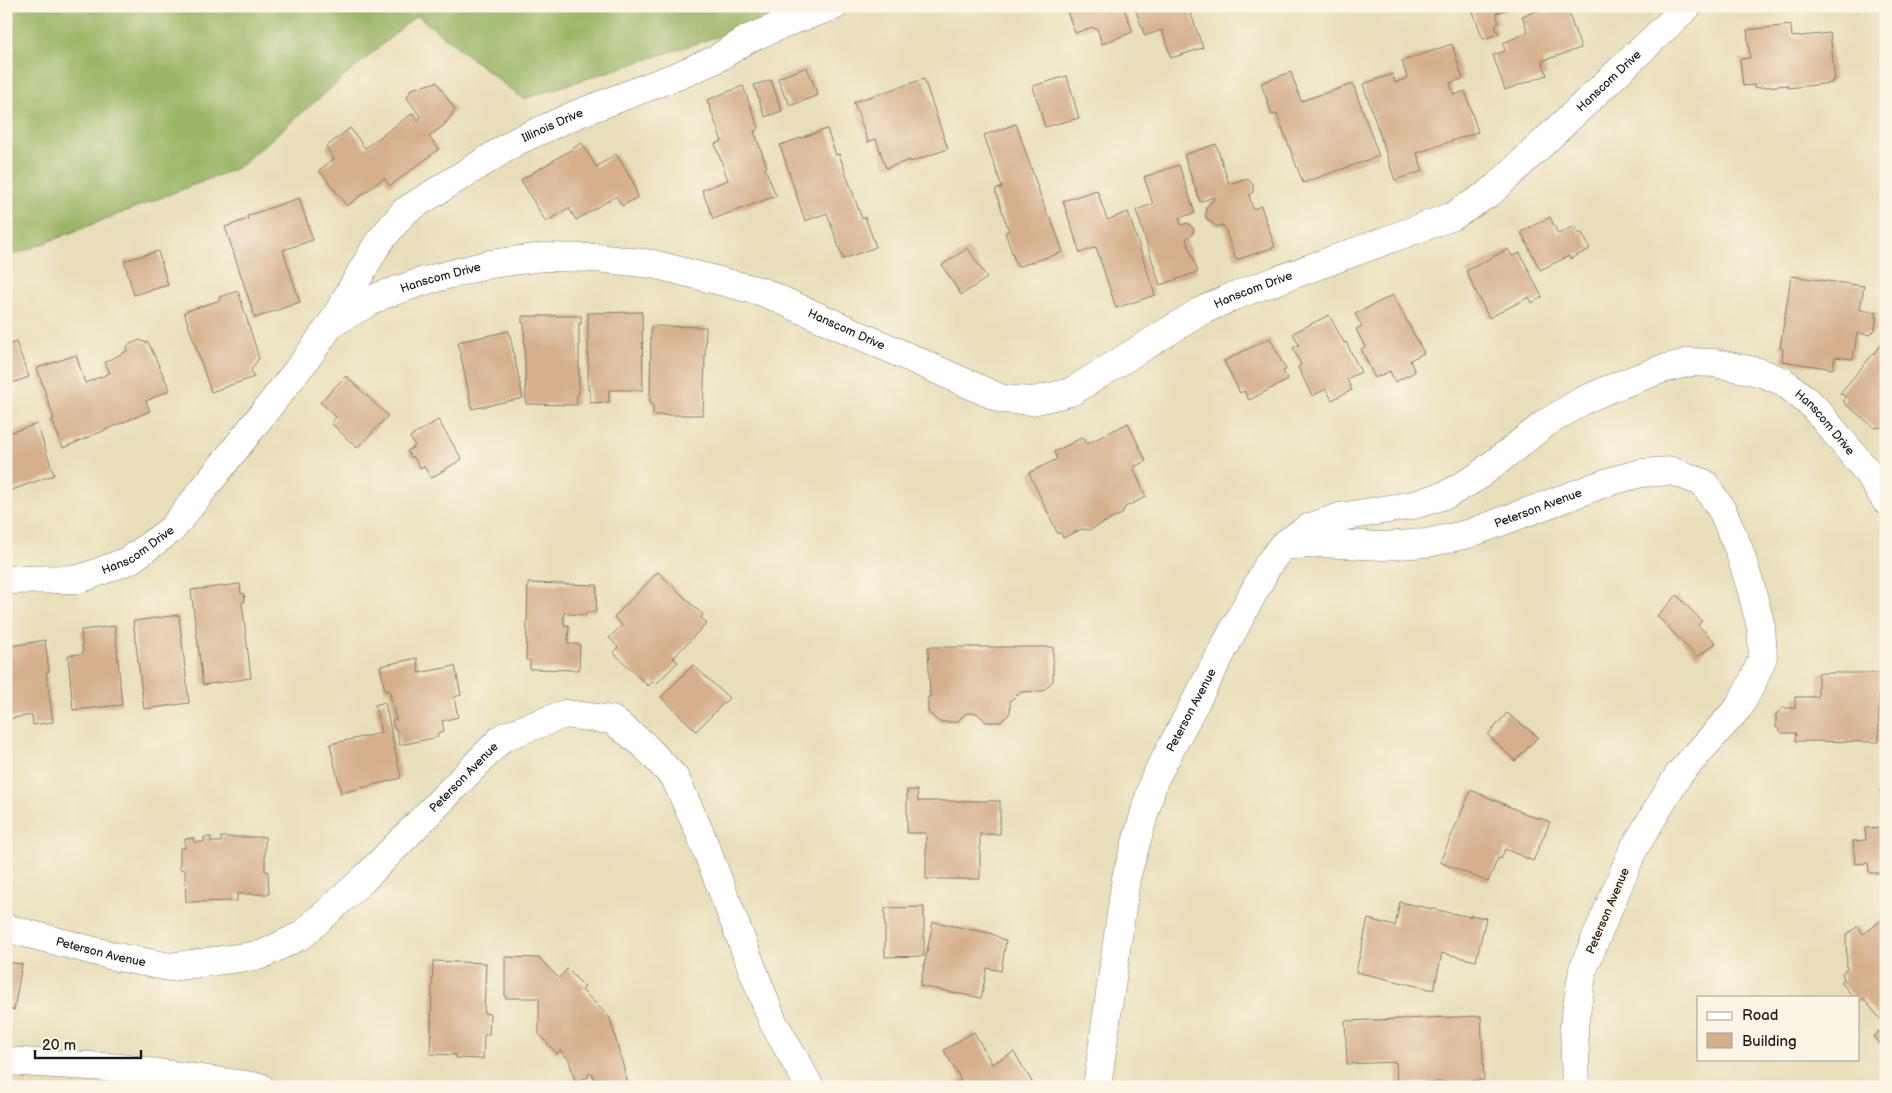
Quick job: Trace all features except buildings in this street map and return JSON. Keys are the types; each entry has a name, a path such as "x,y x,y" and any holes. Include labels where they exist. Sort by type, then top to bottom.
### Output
{"street":[{"name":"Illinois Drive","path":"331,324 378,243 405,210 518,141 577,114 682,74 748,40 796,19 834,6"},
{"name":"Hanscom Drive","path":"6,580 80,579 130,560 172,529 307,358 331,324 380,296 424,281 490,264 543,257 596,258 654,264 763,292 1002,399 1033,401 1071,392 1201,310 1234,296 1453,216 1491,192 1688,6"},
{"name":"Hanscom Drive","path":"1282,546 1308,528 1340,517 1414,506 1448,494 1477,477 1546,423 1582,401 1651,373 1690,362 1715,363 1759,372 1784,382 1813,406 1866,470 1886,501"},
{"name":"Peterson Avenue","path":"1097,1087 1126,878 1154,780 1268,565 1282,546 1320,543 1383,546 1427,543 1468,534 1608,482 1641,472 1672,471 1704,483 1723,512 1739,550 1751,588 1761,627 1763,657 1753,682 1739,707 1679,774 1633,850 1583,969 1574,1025 1576,1087"},
{"name":"Peterson Avenue","path":"6,928 117,957 170,967 261,955 302,935 364,878 503,737 565,714 612,720 643,744 675,778 700,833 773,1022 810,1087"},
{"path":"6,1061 122,1068 260,1087"}],"green space":[{"path":"6,6 813,6 523,99 417,15 237,168 6,258"}]}
